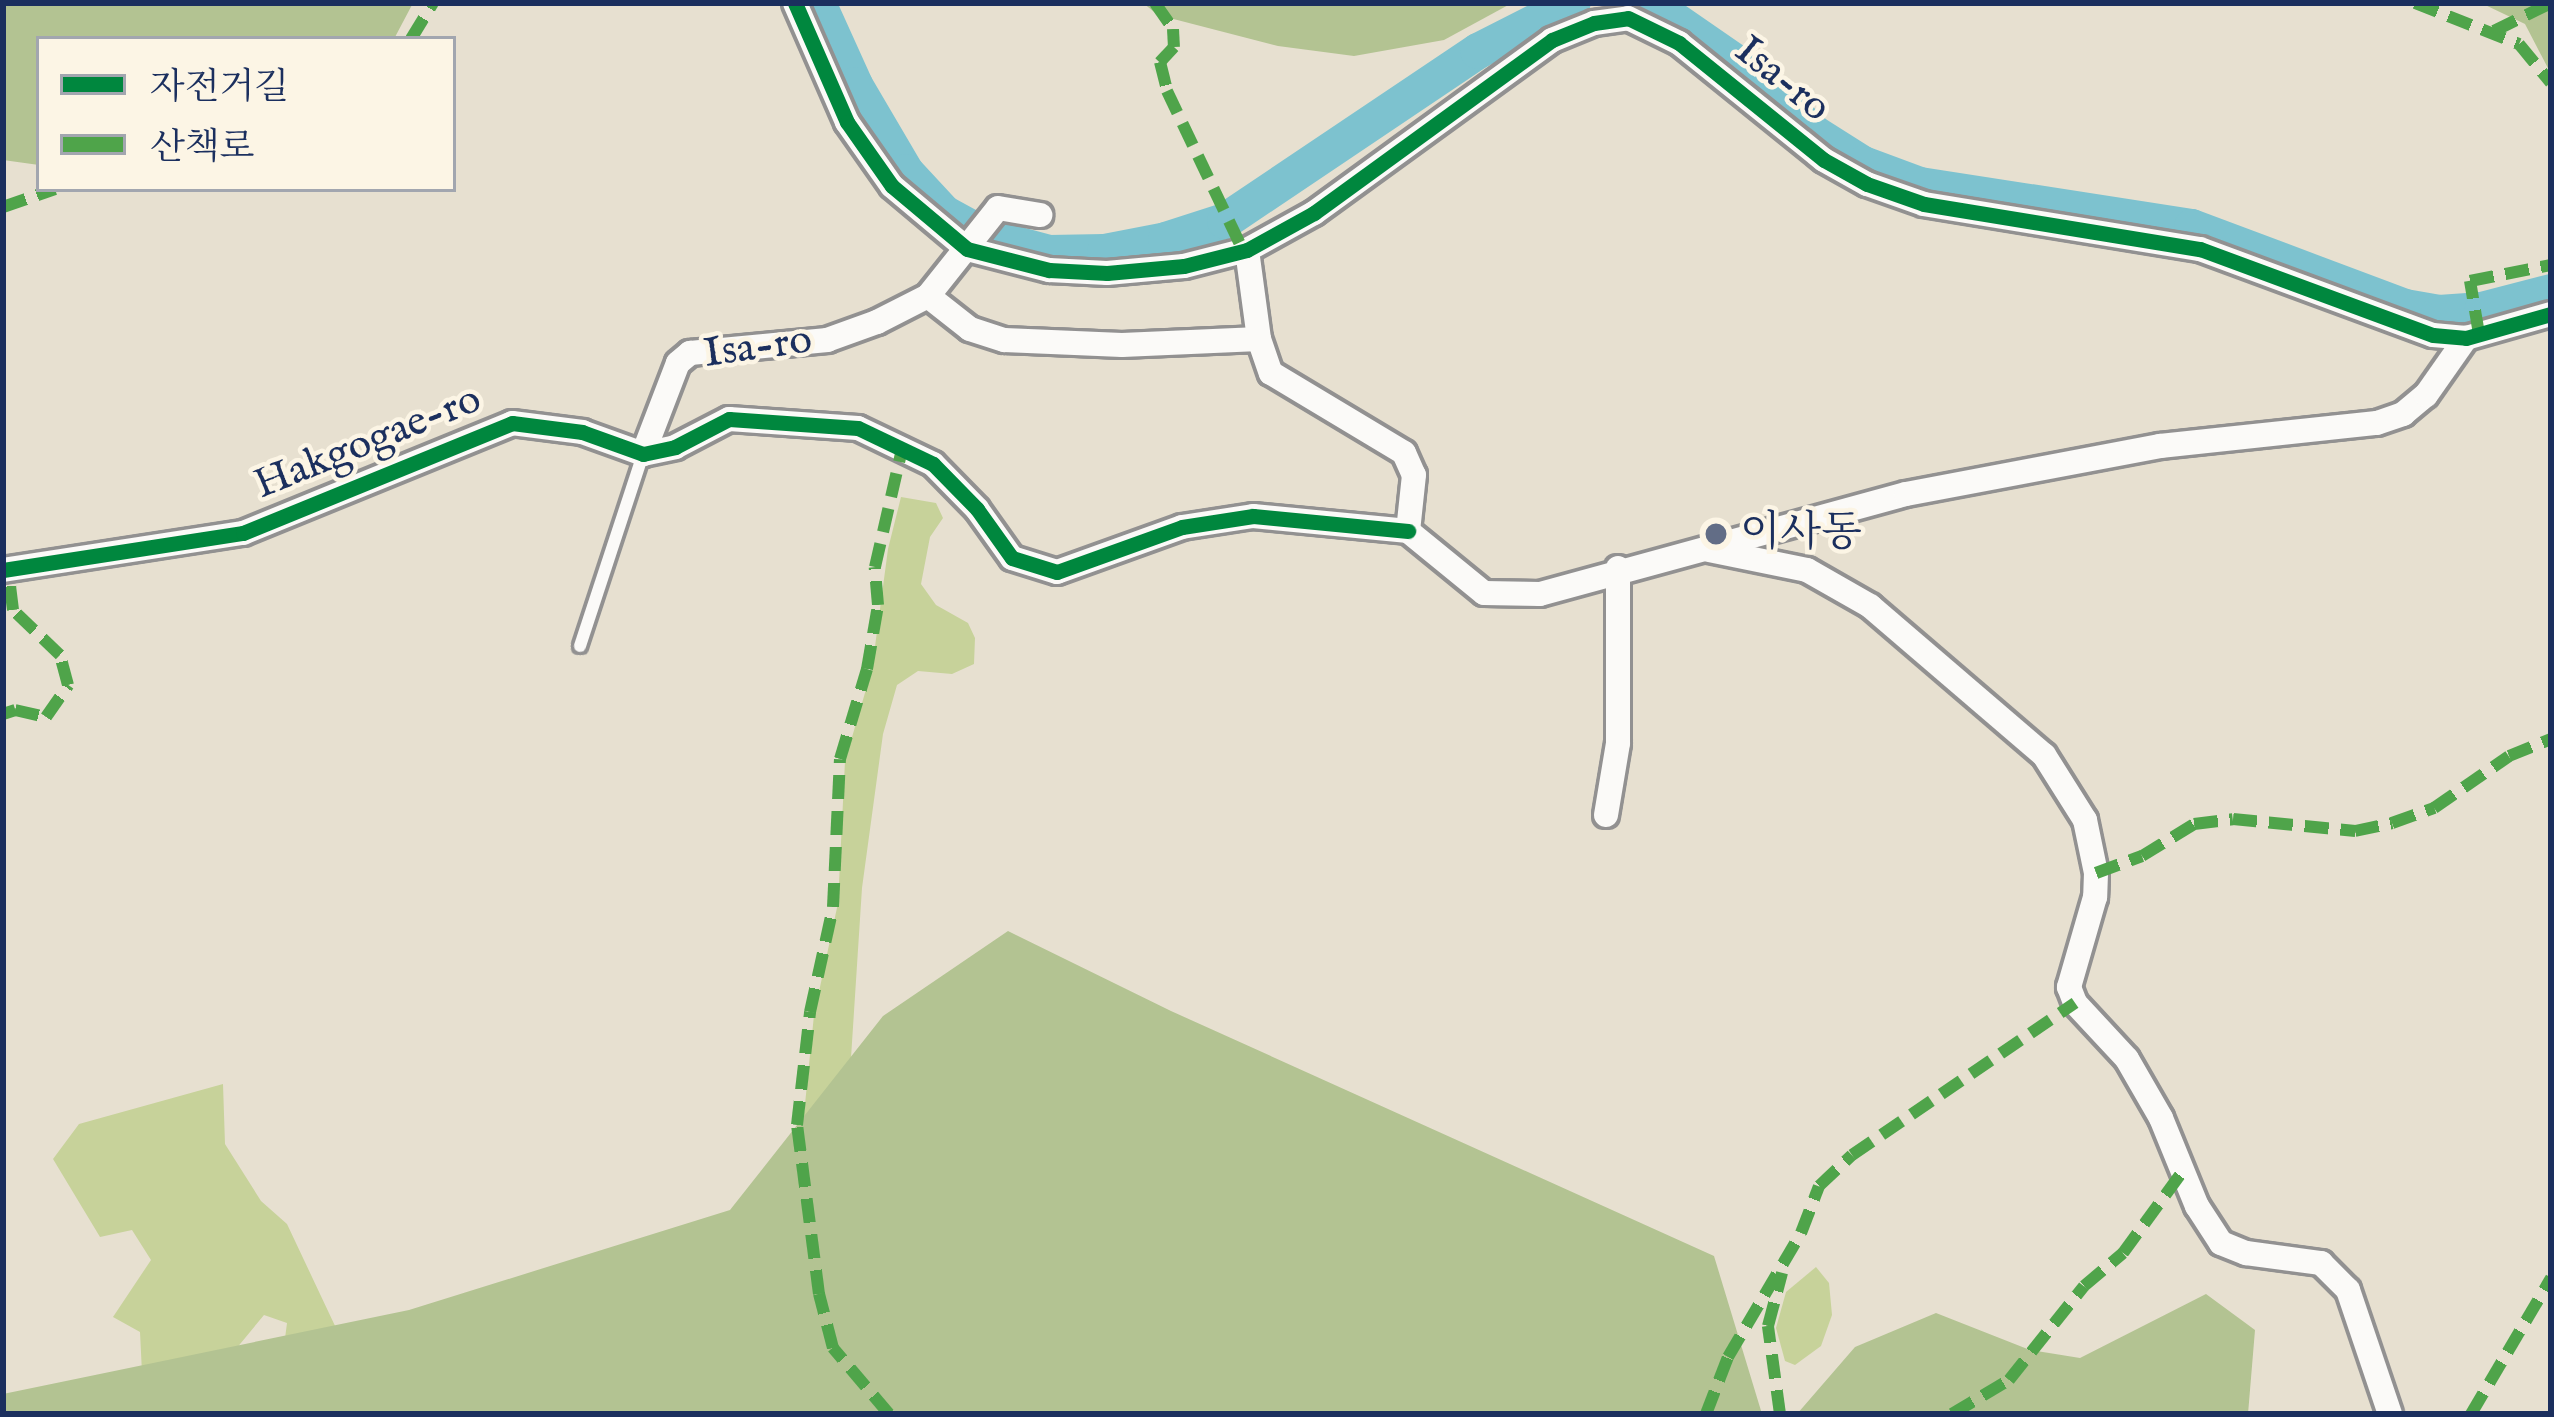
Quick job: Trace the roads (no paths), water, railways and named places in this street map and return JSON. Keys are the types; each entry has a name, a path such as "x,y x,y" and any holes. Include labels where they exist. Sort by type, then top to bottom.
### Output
{"street":[{"name":"Isa-ro","path":"795,3 858,138 892,186 969,247 1049,270 1107,273 1184,266 1247,250 1314,213 1552,40 1594,23 1628,18 1679,43 1824,160 1867,184 1924,204 2200,249 2414,328 2466,338 2551,314"},
{"path":"969,247 998,208 1040,214"},
{"name":"Isa-ro","path":"643,454 678,363 690,353 827,340 928,296 969,247"},
{"path":"1247,250 1259,339 1271,373 1404,453 1414,475 1408,531"},
{"path":"928,296 970,329 1004,340 1122,345 1259,339"},
{"path":"643,454 675,446 729,419 858,428 933,464 977,509 1012,558 1057,572 1182,527 1253,516 1408,531 1484,593 1540,594 1618,568 1709,550 1906,494 2160,446 2377,423 2403,414 2426,395 2466,338"},
{"name":"Hakgogae-ro","path":"3,570 242,532 512,423 582,432 643,454"},
{"path":"1709,550 1807,570 1870,606 2044,755 2085,820 2096,873 2096,896 2069,987 2074,1004 2127,1058 2161,1118 2197,1206 2221,1243 2246,1253 2320,1263 2348,1290 2390,1414"},
{"path":"1606,815 1618,743 1618,568"}],"lane":[{"path":"580,646 643,454"}],"waterway":[{"path":"818,3 855,85 906,172 944,213 986,236 1049,253 1105,252 1166,240 1225,221 1478,51 1573,3"},
{"path":"1650,3 1753,74 1814,133 1863,164 1920,185 2192,227 2405,307 2439,313 2482,310 2551,292"}],"place":[{"name":"이사동","path":"1716,534"}]}
